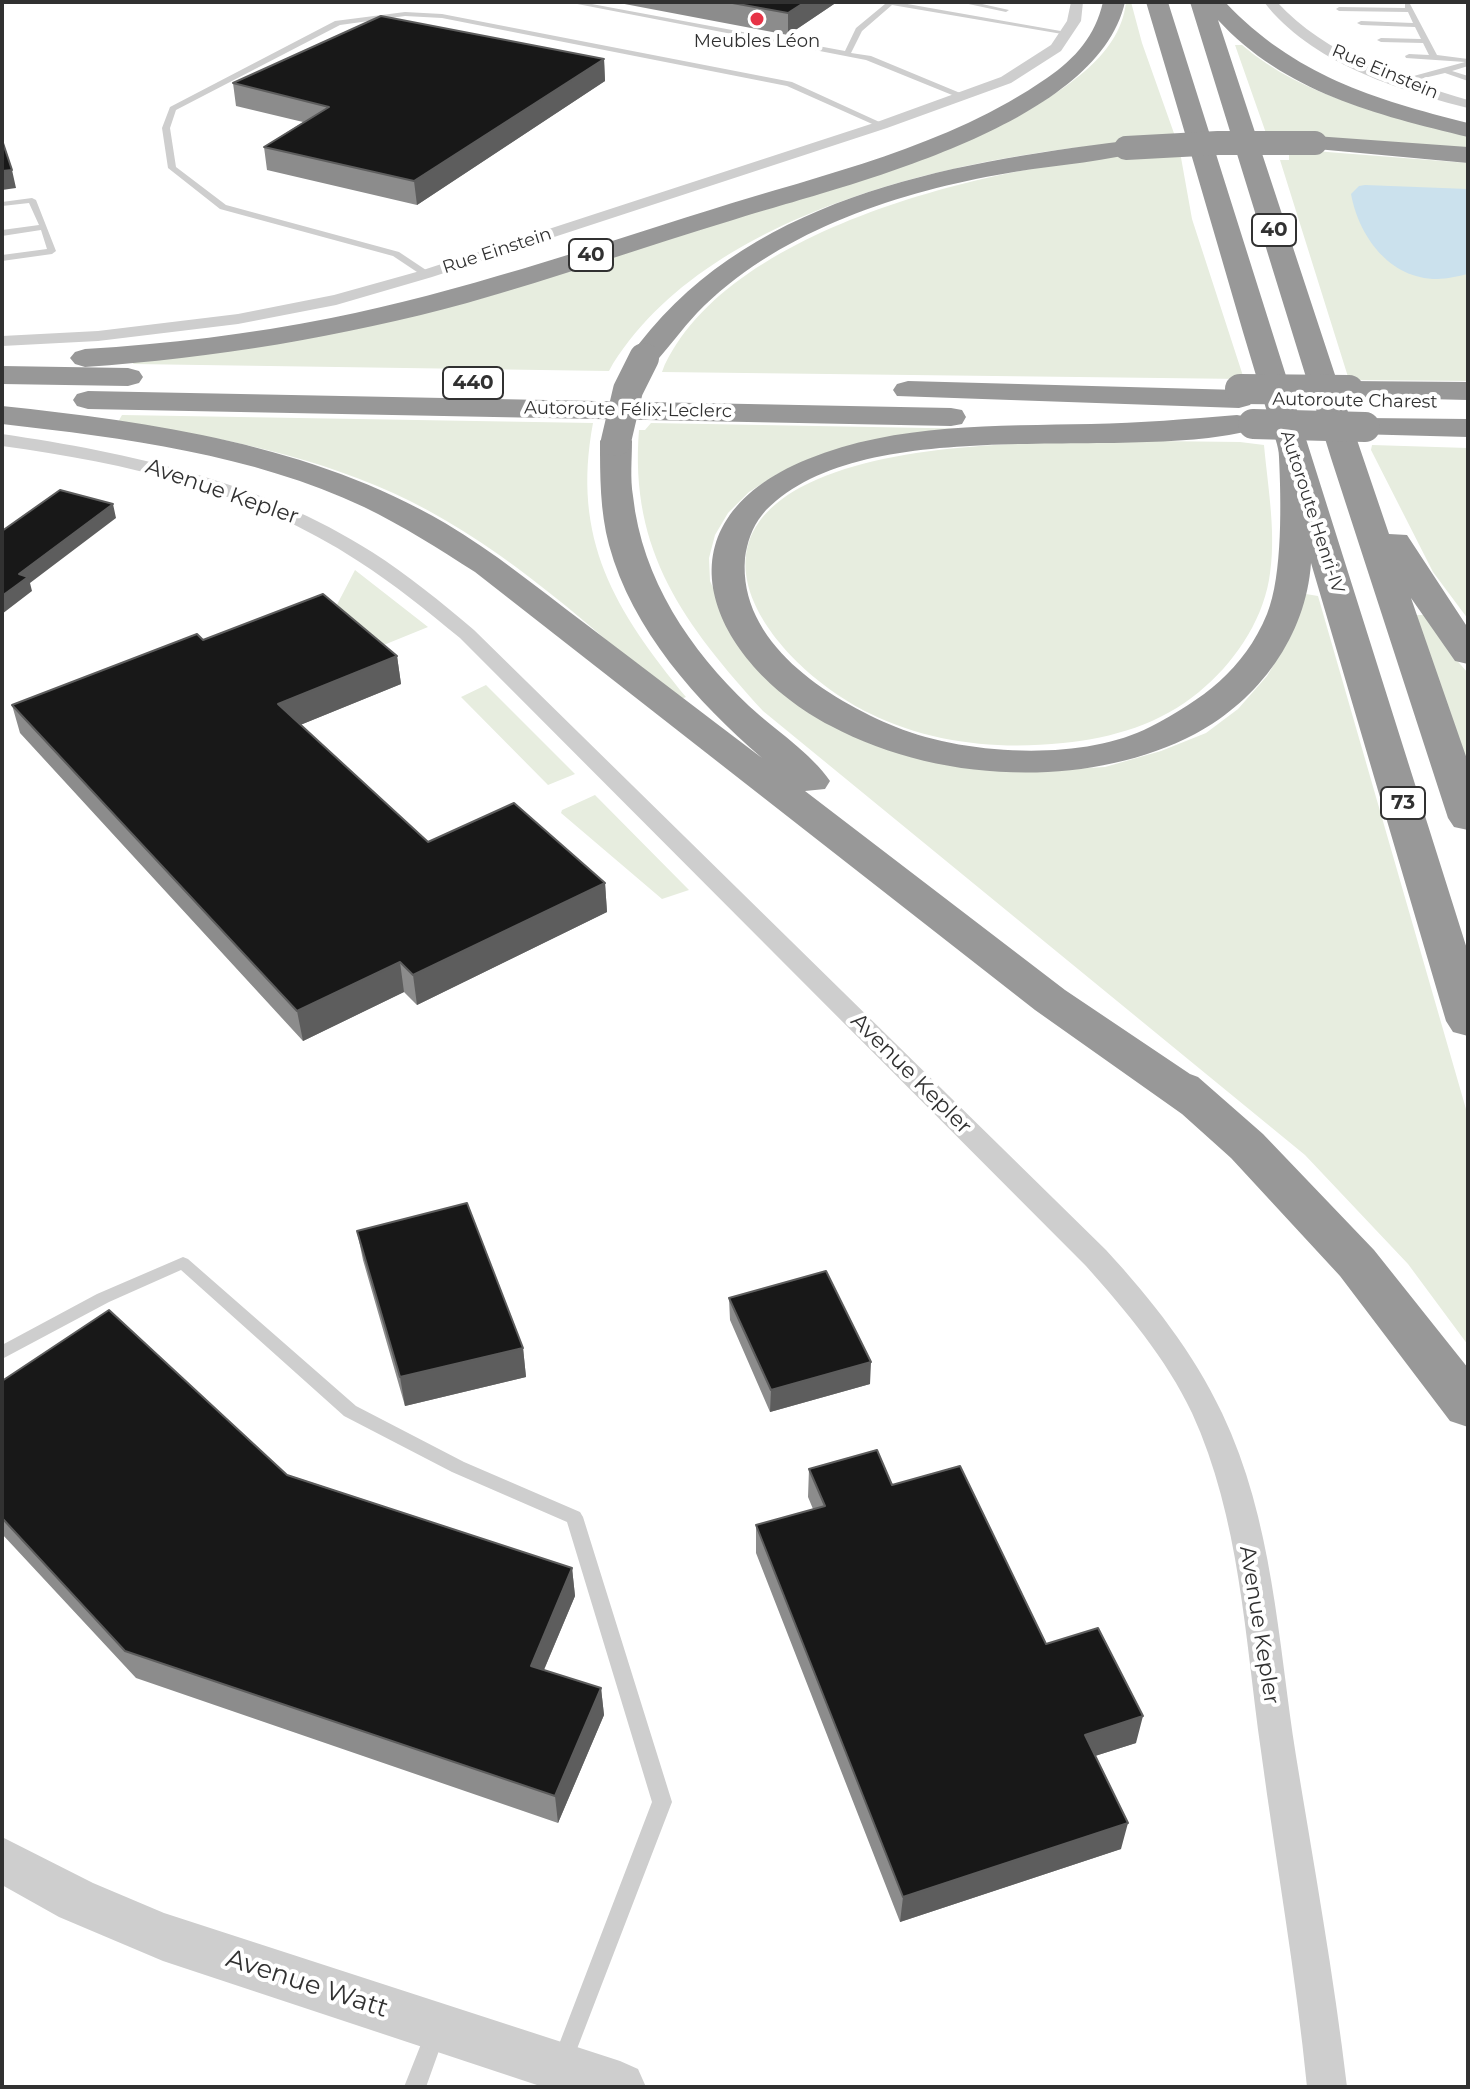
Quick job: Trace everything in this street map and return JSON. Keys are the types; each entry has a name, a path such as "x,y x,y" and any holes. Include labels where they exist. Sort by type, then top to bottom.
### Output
{"highway":[{"name":"40","path":"2,361 201,347 368,319 510,281 849,174 968,130 1041,93 1066,75 1093,49 1110,22 1114,2"},
{"path":"1141,2 1191,112"},
{"name":"Autoroute Henri-IV","path":"1157,2 1468,1021"},
{"name":"40","path":"1201,2 1347,458"},
{"path":"1213,2 1244,38 1290,70 1374,105 1468,130"},
{"path":"1468,155 1315,143 1126,148 1032,160 971,172 884,196 812,224 745,260 709,286 667,326 644,358 628,390 616,441 615,496 626,554 669,636 713,691 770,747 1202,1105 1247,1146 1357,1263 1468,1406"},
{"name":"Autoroute Félix-Leclerc","path":"2,375 876,389 1243,409"},
{"path":"1355,406 1468,391"},
{"name":"Autoroute Félix-Leclerc","path":"2,399 1243,409"},
{"name":"Autoroute Charest","path":"1243,409 1468,404"},
{"name":"Autoroute Charest","path":"1355,406 1399,427 1468,430"},
{"path":"1243,409 900,446 828,463 782,483 745,513 736,524 726,550 727,584 752,636 784,673 824,706 865,729 920,747 1010,760 1069,760 1124,750 1166,736 1202,717 1244,682 1267,649 1284,614 1294,578 1294,459"},
{"path":"2,415 99,426 209,444 321,476 414,517 487,565 1050,1000 1202,1105"},
{"path":"1347,458 1427,596 1468,653"},
{"name":"73","path":"1347,458 1468,818"}],"street":[{"path":"1068,33 1074,21 1077,2"},
{"name":"Rue Einstein","path":"1270,2 1277,12 1328,48 1402,82 1468,104"},
{"name":"Rue Einstein","path":"2,341 98,336 226,321 336,300 426,274 962,97 1026,70 1056,48 1068,33"},
{"name":"Avenue Kepler","path":"2,440 125,460 219,487 305,520 401,577 478,645 1096,1258 1144,1312 1174,1354 1208,1414 1235,1493 1257,1609 1327,2087"},
{"name":"Avenue Watt","path":"2,1860 90,1907 163,1937 620,2087"}],"lane":[{"path":"570,2 868,58 962,97"},
{"path":"962,2 1006,10"},
{"path":"991,21 1015,2"},
{"path":"847,54 859,30 888,3 1068,33"},
{"path":"1339,9 1408,6 1434,57"},
{"path":"426,274 396,254 223,207 172,168 166,128 173,109 338,23 405,14 442,16 789,84 882,125"},
{"path":"1361,23 1417,25"},
{"path":"1381,40 1426,41"},
{"path":"1409,56 1468,62"},
{"path":"1402,82 1448,72 1468,62"},
{"path":"1448,72 1468,79"},
{"path":"2,204 32,200 52,251 2,258"},
{"path":"2,233 44,227"},
{"path":"2,1353 103,1298 183,1263 350,1411 458,1467 574,1517 662,1802 560,2068"},
{"path":"415,2087 437,2027"}],"shaded area":[{"path":"1126,2 1131,2 1176,139 1025,155 943,171 862,194 784,225 714,264 655,312 609,371 133,364 135,360 346,331 1014,119 1067,85 1100,57 1121,22"},
{"path":"1235,45 1242,45 1293,79 1349,103 1468,135 1468,149 1267,136"},
{"path":"1289,149 1468,163 1468,381 1349,380 1280,160 1289,160"},
{"path":"1180,152 1192,219 1244,379 662,372 696,318 749,273 814,236 889,206 967,183 1045,166 1117,156"},
{"path":"122,415 593,423 588,503 594,538 605,571 638,634 686,697 676,701 582,619 516,567 410,501 304,460 230,441 118,422"},
{"path":"651,423 982,429 814,460 779,473 749,492 728,513 715,535 709,558 710,581 724,613 807,710 1037,771 1105,767 1161,751 1206,733 1238,709 1267,676 1287,643 1306,594 1318,596 1468,1116 1468,1345 1408,1264 1305,1155 763,711 709,648 687,616 653,550 643,513 638,474 639,430 645,430"},
{"path":"1155,441 1264,445 1271,512 1271,563 1259,612 1234,656 1211,681 1184,703 1135,728 1100,737 1038,745 964,742 915,731 869,713 834,692 801,665 773,635 754,602 746,568 752,535 775,505 818,479 855,466 938,450 1028,443"},
{"path":"1372,445 1468,448 1468,619 1433,572 1371,450"},
{"path":"355,570 428,627 364,653 328,622"},
{"path":"1414,615 1427,615 1453,656 1468,673 1468,774"},
{"path":"486,685 575,774 548,785 461,697"},
{"path":"595,795 689,890 662,899 561,813"}],"water":[{"path":"1359,186 1468,189 1468,274 1441,279 1420,277 1405,272 1379,253 1361,225 1351,194"}],"building":[{"path":"727,2 805,2 788,13"},
{"path":"381,16 604,59 414,181 264,147 329,107 233,83"},
{"path":"2,140 12,170 2,171"},
{"path":"60,490 113,504 19,574 28,577 2,596 2,531"},
{"path":"323,594 397,656 278,704 428,842 514,803 605,883 413,975 400,962 297,1011 12,705 197,634 203,640"},
{"path":"467,1203 523,1348 400,1377 357,1231"},
{"path":"826,1271 871,1362 771,1390 729,1298"},
{"path":"109,1310 287,1475 572,1568 531,1666 601,1688 555,1796 125,1651 2,1518 2,1381"},
{"path":"877,1450 892,1485 960,1466 1046,1644 1098,1628 1143,1716 1085,1735 1128,1823 903,1897 756,1525 825,1506 809,1469"}],"place":[{"name":"Meubles Léon","path":"757,19"}]}
